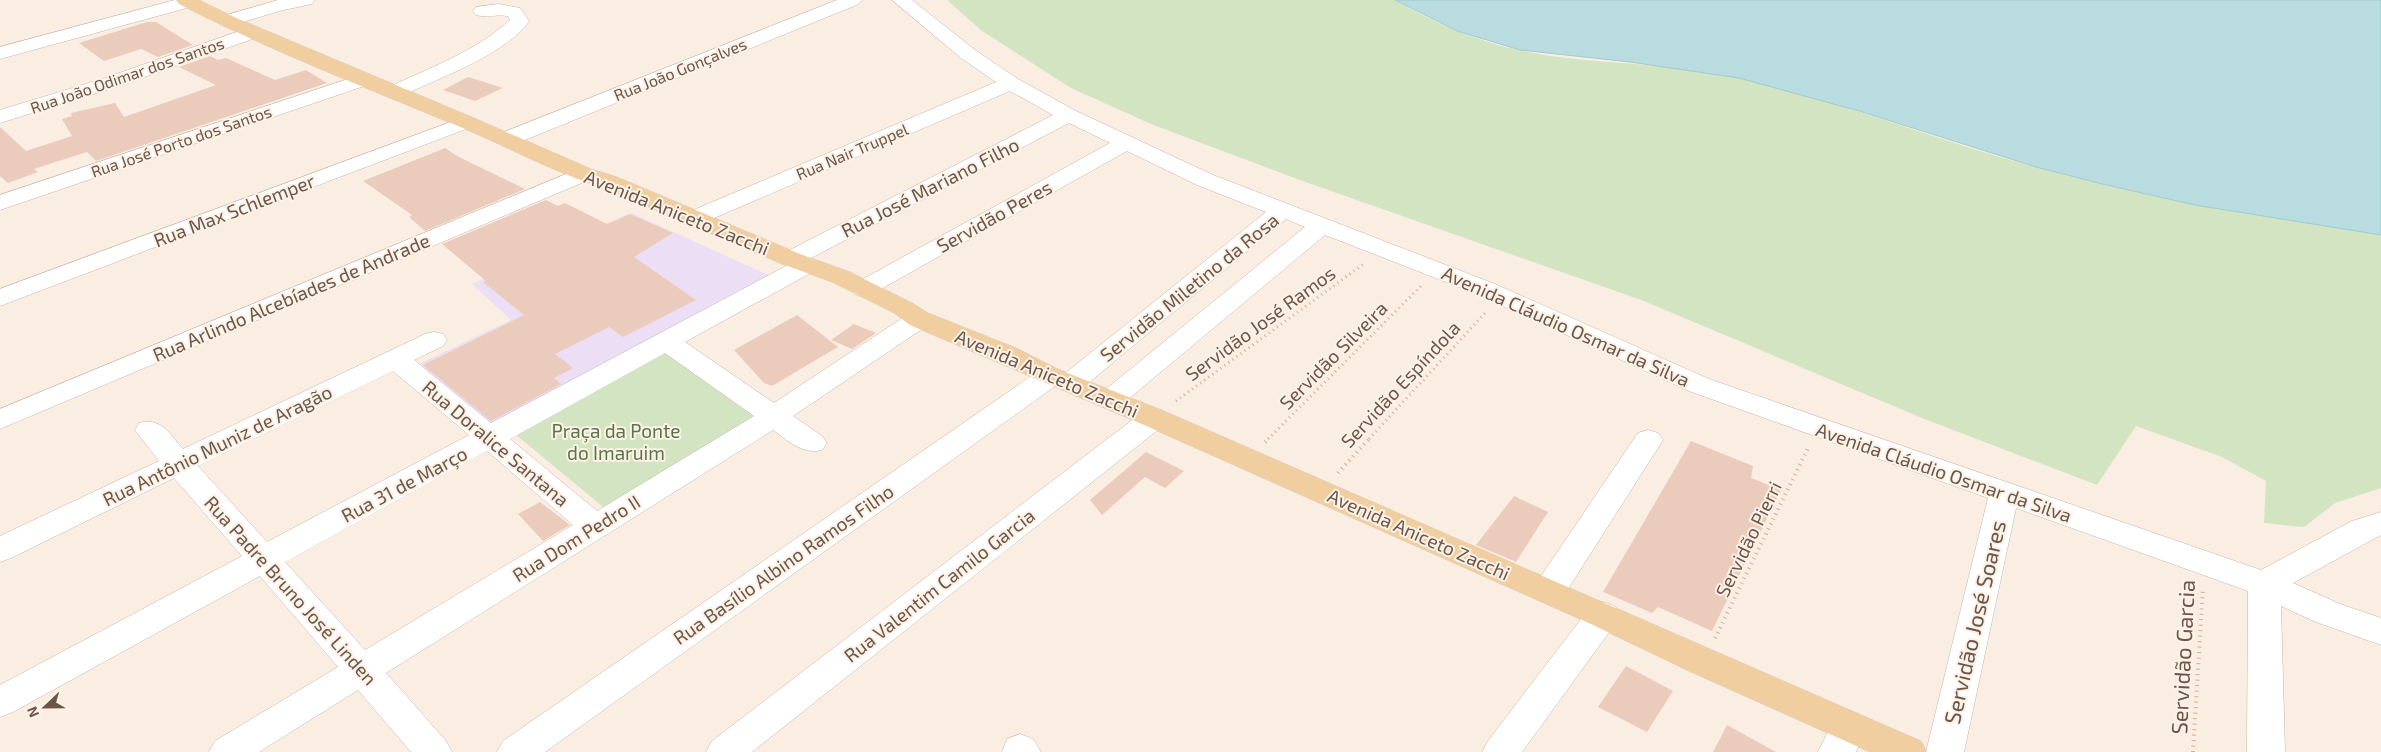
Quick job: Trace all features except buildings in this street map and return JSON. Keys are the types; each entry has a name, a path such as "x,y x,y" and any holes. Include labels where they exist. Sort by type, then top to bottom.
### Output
{"main road":[{"name":"Avenida Aniceto Zacchi","path":"187,1 363,80 507,139 583,174 609,182 692,219 841,277 903,308 919,319 1006,354 1060,380 1154,418 1603,614 1703,662 1843,739 1908,752"}],"street":[{"path":"228,21 275,6 306,0"},
{"name":"Rua João Gonçalves","path":"507,139 853,0"},
{"name":"Avenida Cláudio Osmar da Silva","path":"901,0 960,48 1012,83 1069,115 1205,180 1500,295 1700,385 2264,584 2328,613 2381,632"},
{"path":"0,53 187,1"},
{"path":"394,92 510,32 520,21 514,12 499,9 482,11"},
{"name":"Rua João Odimar dos Santos","path":"0,118 112,82 254,32"},
{"name":"Rua José Porto dos Santos","path":"0,203 363,80"},
{"name":"Rua Nair Truppel","path":"692,219 1012,83"},
{"name":"Rua José Mariano Filho","path":"799,262 1069,115"},
{"name":"Rua Max Schlemper","path":"0,298 467,122"},
{"name":"Servidão Peres","path":"863,289 1126,143"},
{"name":"Rua Arlindo Alcebíades de Andrade","path":"0,420 583,174"},
{"name":"Servidão Miletino da Rosa","path":"1060,380 1283,210"},
{"path":"1110,400 1322,225"},
{"name":"Rua 31 de Março","path":"0,702 666,342 799,262"},
{"name":"Rua Dom Pedro II","path":"228,752 773,417 919,319"},
{"name":"Rua Antônio Muniz de Aragão","path":"0,550 434,340"},
{"path":"666,342 812,443"},
{"name":"Rua Doralice Santana","path":"396,359 595,526"},
{"name":"Rua Basílio Albino Ramos Filho","path":"516,752 1060,380"},
{"name":"Rua Valentim Camilo Garcia","path":"725,752 1154,418"},
{"name":"Rua Padre Bruno José Linden","path":"149,430 263,560 363,669 433,752"},
{"path":"1549,591 1648,440"},
{"name":"Servidão José Soares","path":"1945,752 2004,493"},
{"path":"2266,752 2264,584 2363,528 2381,523"},
{"path":"1500,752 1603,614"}],"path":[{"name":"Servidão José Ramos","path":"1154,418 1245,350 1306,309 1383,249"},
{"name":"Servidão Silveira","path":"1247,460 1438,270"},
{"name":"Servidão Espíndola","path":"1320,491 1500,295"},
{"name":"Servidão Pierri","path":"1703,662 1818,428"},
{"name":"Servidão Garcia","path":"2193,752 2204,563"}],"shaded area":[{"path":"631,213 773,277 490,428 415,366 511,320 472,284"}],"green space":[{"path":"947,0 1395,0 1455,30 1518,50 1573,59 1686,69 1741,78 1815,98 1998,156 2078,178 2164,198 2381,235 2381,488 2335,503 2304,527 2264,523 2266,481 2222,457 2136,426 2097,485 1922,418 1644,301 1297,179 1151,124 1071,88 982,31"},
{"name":"Praça da Ponte do Imaruim","path":"665,352 760,417 607,510 515,434"}],"water":[{"path":"1395,0 2381,0 2381,235 2195,205 2098,183 2036,167 1859,111 1739,78 1630,62 1520,50 1457,31"}]}
